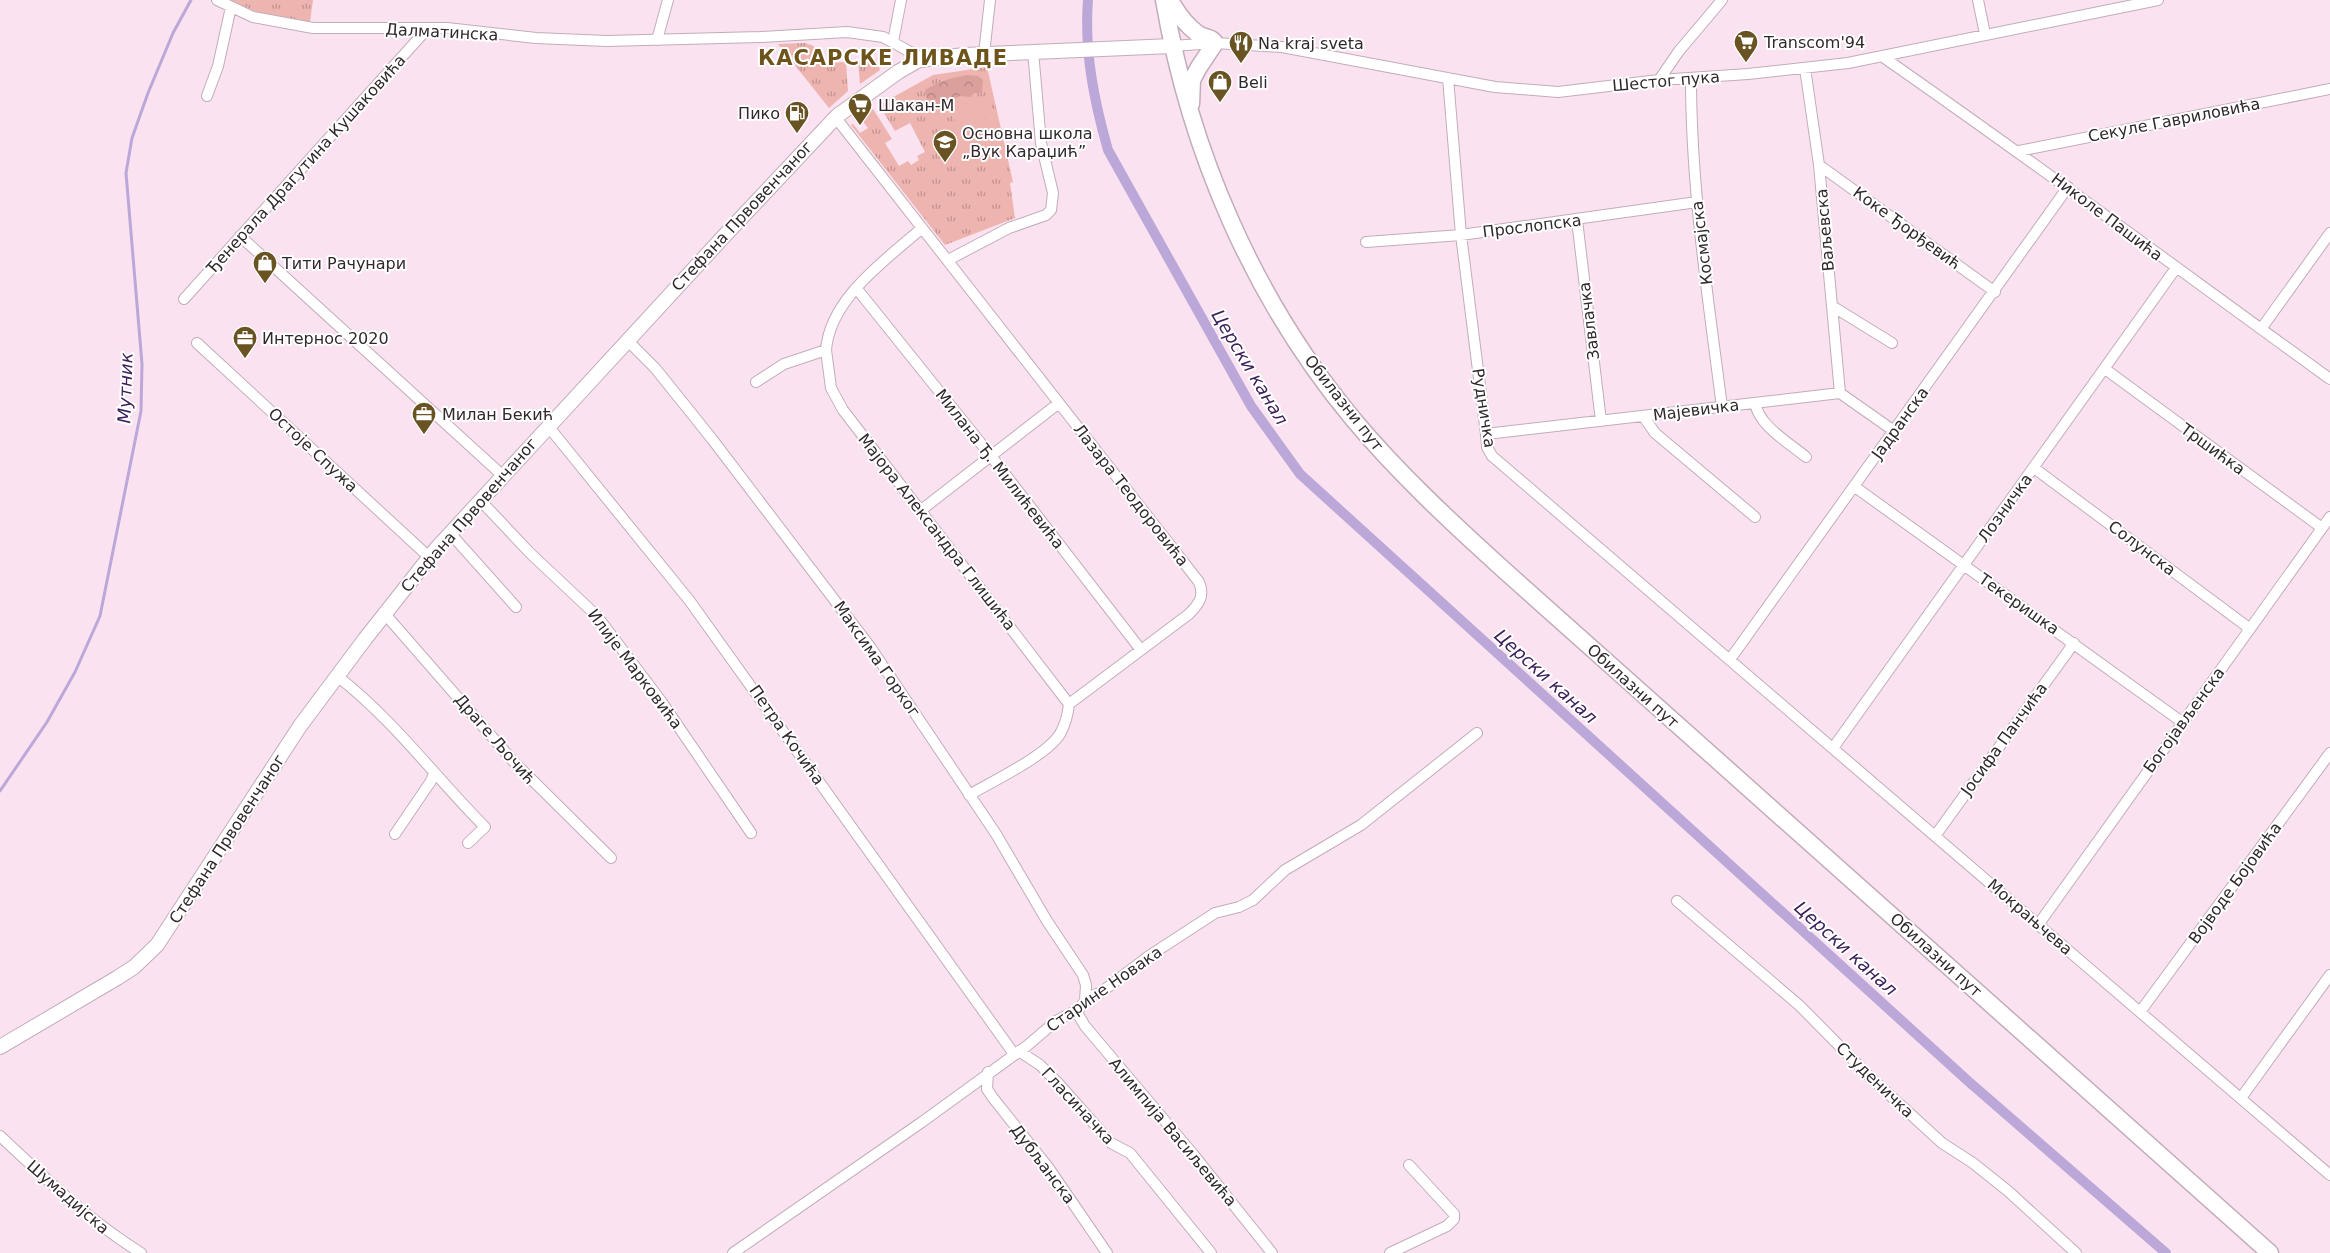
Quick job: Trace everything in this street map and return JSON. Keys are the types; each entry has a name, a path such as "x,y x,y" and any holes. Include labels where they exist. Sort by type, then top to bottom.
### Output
{"main road":[{"name":"Обилазни пут","path":"1164,0 1172,46 1190,116 1207,164 1254,268 1291,332 1342,404 1404,475 1505,571 2270,1253"},
{"path":"1170,0 1185,22 1198,34 1213,40 1215,43 1192,80 1190,116"}],"street":[{"name":"Далматинска","path":"216,0 253,17 313,28 447,28 536,38 657,40 847,32 870,34 893,42 923,59"},
{"path":"657,40 668,0"},
{"path":"893,42 902,0"},
{"path":"984,54 990,0"},
{"path":"1978,0 1985,34"},
{"name":"Шестог пука","path":"1172,46 1215,43 1290,49 1495,88 1558,92 1659,80 1805,68 1883,57 1985,34 2158,0"},
{"path":"1659,80 1678,51 1721,1"},
{"path":"207,96 218,66 231,7"},
{"name":"Ђенерала Драгутина Кушаковића","path":"184,299 428,28"},
{"name":"Стефана Првовенчаног","path":"0,1047 117,978 149,954 212,864 300,726 429,557 548,426 836,118 905,67 923,59 1033,51 1172,46"},
{"path":"948,260 991,236 1046,215 1051,210 1053,193 1039,128 1033,51"},
{"name":"Николе Пашића","path":"1883,57 2018,151 2330,379"},
{"name":"Ваљевска","path":"1805,68 1819,165 1840,392"},
{"name":"Рудничка","path":"1448,78 1461,235 1487,447 1492,456 1731,658"},
{"name":"Космајска","path":"1691,78 1691,133 1697,202 1722,407"},
{"name":"Секуле Гавриловића","path":"2018,151 2330,89"},
{"name":"Лазара Теодоровића","path":"836,118 1199,582 1202,590 1200,600 1189,614 1069,704"},
{"name":"Коке Ђорђевић","path":"1819,165 1995,292"},
{"name":"Јадранска","path":"1731,658 2068,188"},
{"name":"Прослопска","path":"1366,242 1461,235 1697,202"},
{"name":"Завлачка","path":"1577,220 1601,421"},
{"name":"Мајора Александра Глишића","path":"922,228 857,289 832,326 826,350 828,378 842,410 1069,704"},
{"path":"2260,329 2330,233"},
{"path":"240,236 502,476"},
{"name":"Лозничка","path":"1832,748 2176,268"},
{"name":"Милана Ђ. Милићевића","path":"857,289 991,456 1141,650"},
{"path":"1832,306 1892,343"},
{"name":"Максима Горког","path":"628,341 679,398 813,570 871,648 969,795 1083,975 1086,986 1085,1001"},
{"name":"Остоје Спужа","path":"197,343 429,557"},
{"path":"756,382 784,364 826,350"},
{"name":"Тршићка","path":"2105,369 2322,528"},
{"path":"1840,392 1894,431"},
{"name":"Мајевичка","path":"1486,434 1840,392"},
{"path":"920,511 1059,403"},
{"path":"1755,403 1756,410 1764,421 1806,457"},
{"path":"1643,416 1655,433 1756,517"},
{"name":"Петра Кочића","path":"548,426 695,607 1017,1052"},
{"name":"Солунска","path":"2034,468 2249,628"},
{"name":"Текеришка","path":"1855,487 2182,722"},
{"name":"Илије Марковића","path":"480,500 530,553 597,616 661,701 751,833"},
{"name":"Богојављенска","path":"2038,925 2330,516"},
{"path":"450,533 516,607"},
{"name":"Драге Љочић","path":"385,614 525,774 611,858"},
{"name":"Јосифа Панчића","path":"1935,836 2074,643"},
{"name":"Мокрањчева","path":"1731,658 1832,748 2330,1175"},
{"path":"337,676 363,699 485,827 468,843"},
{"path":"969,795 1029,760 1054,742 1064,725 1069,704"},
{"name":"Старине Новака","path":"733,1253 922,1122 1056,1021 1076,1011 1088,997 1100,993 1149,956 1215,913 1239,907 1252,900 1285,870 1361,825 1477,733"},
{"name":"Војводе Бојовића","path":"2140,1012 2330,753"},
{"path":"395,834 431,781 434,773"},
{"name":"Студеничка","path":"1677,901 1800,1006 1870,1078 1942,1143 1974,1163 2008,1190 2076,1253"},
{"path":"2241,1098 2330,975"},
{"name":"Алимпија Васиљевића","path":"1076,1011 1085,1026 1193,1154 1272,1253"},
{"name":"Гласиначка","path":"1017,1052 1040,1065 1111,1143 1118,1149 1130,1153 1211,1253"},
{"name":"Дубљанска","path":"988,1072 988,1089 993,1098 1048,1167 1107,1253"},
{"name":"Шумадијска","path":"0,1136 80,1210 141,1253"},
{"path":"1390,1253 1447,1226 1454,1219 1454,1214 1410,1165"}],"green space":[{"path":"230,0 313,0 310,22 257,12"},
{"path":"805,43 814,46 815,64 846,62 848,91 829,108 778,44"},
{"path":"876,59 880,70 860,84 858,60"},
{"name":"Основна школа „Вук Караџић”","path":"987,67 1013,182 1010,183 1015,218 945,245 851,125 853,124 860,133 868,128 860,118 873,109 892,139 885,143 899,166 908,161 911,165 919,160 917,156 925,152 910,123 895,131 879,105 933,75"},
{"path":"967,75 978,76 983,80 982,93 974,93 971,97 960,96 952,101 946,100 940,106 927,100 925,90 945,80"},
{"path":"981,100 994,158 964,165 951,107"}],"waterway":[{"name":"Мутник","path":"0,791 47,722 75,672 100,616 141,411 142,364 126,173 132,138 148,93 173,33 191,0"},
{"name":"Церски канал","path":"1088,0 1087,38 1091,76 1108,150 1251,406 1300,474 1968,1081 2166,1253"}],"place":[{"name":"Transcom'94","path":"1746,63"},
{"name":"Na kraj sveta","path":"1241,64"},
{"name":"Beli","path":"1220,103"},
{"name":"Шакан-М","path":"860,126"},
{"name":"Пико","path":"797,134"},
{"name":"Основна школа „Вук Караџић”","path":"945,163"},
{"name":"Тити Рачунари","path":"265,284"},
{"name":"Интернос 2020","path":"245,359"},
{"name":"Милан Бекић","path":"424,435"}],"district":[{"name":"КАСАРСКЕ ЛИВАДЕ","path":"883,58"}]}
